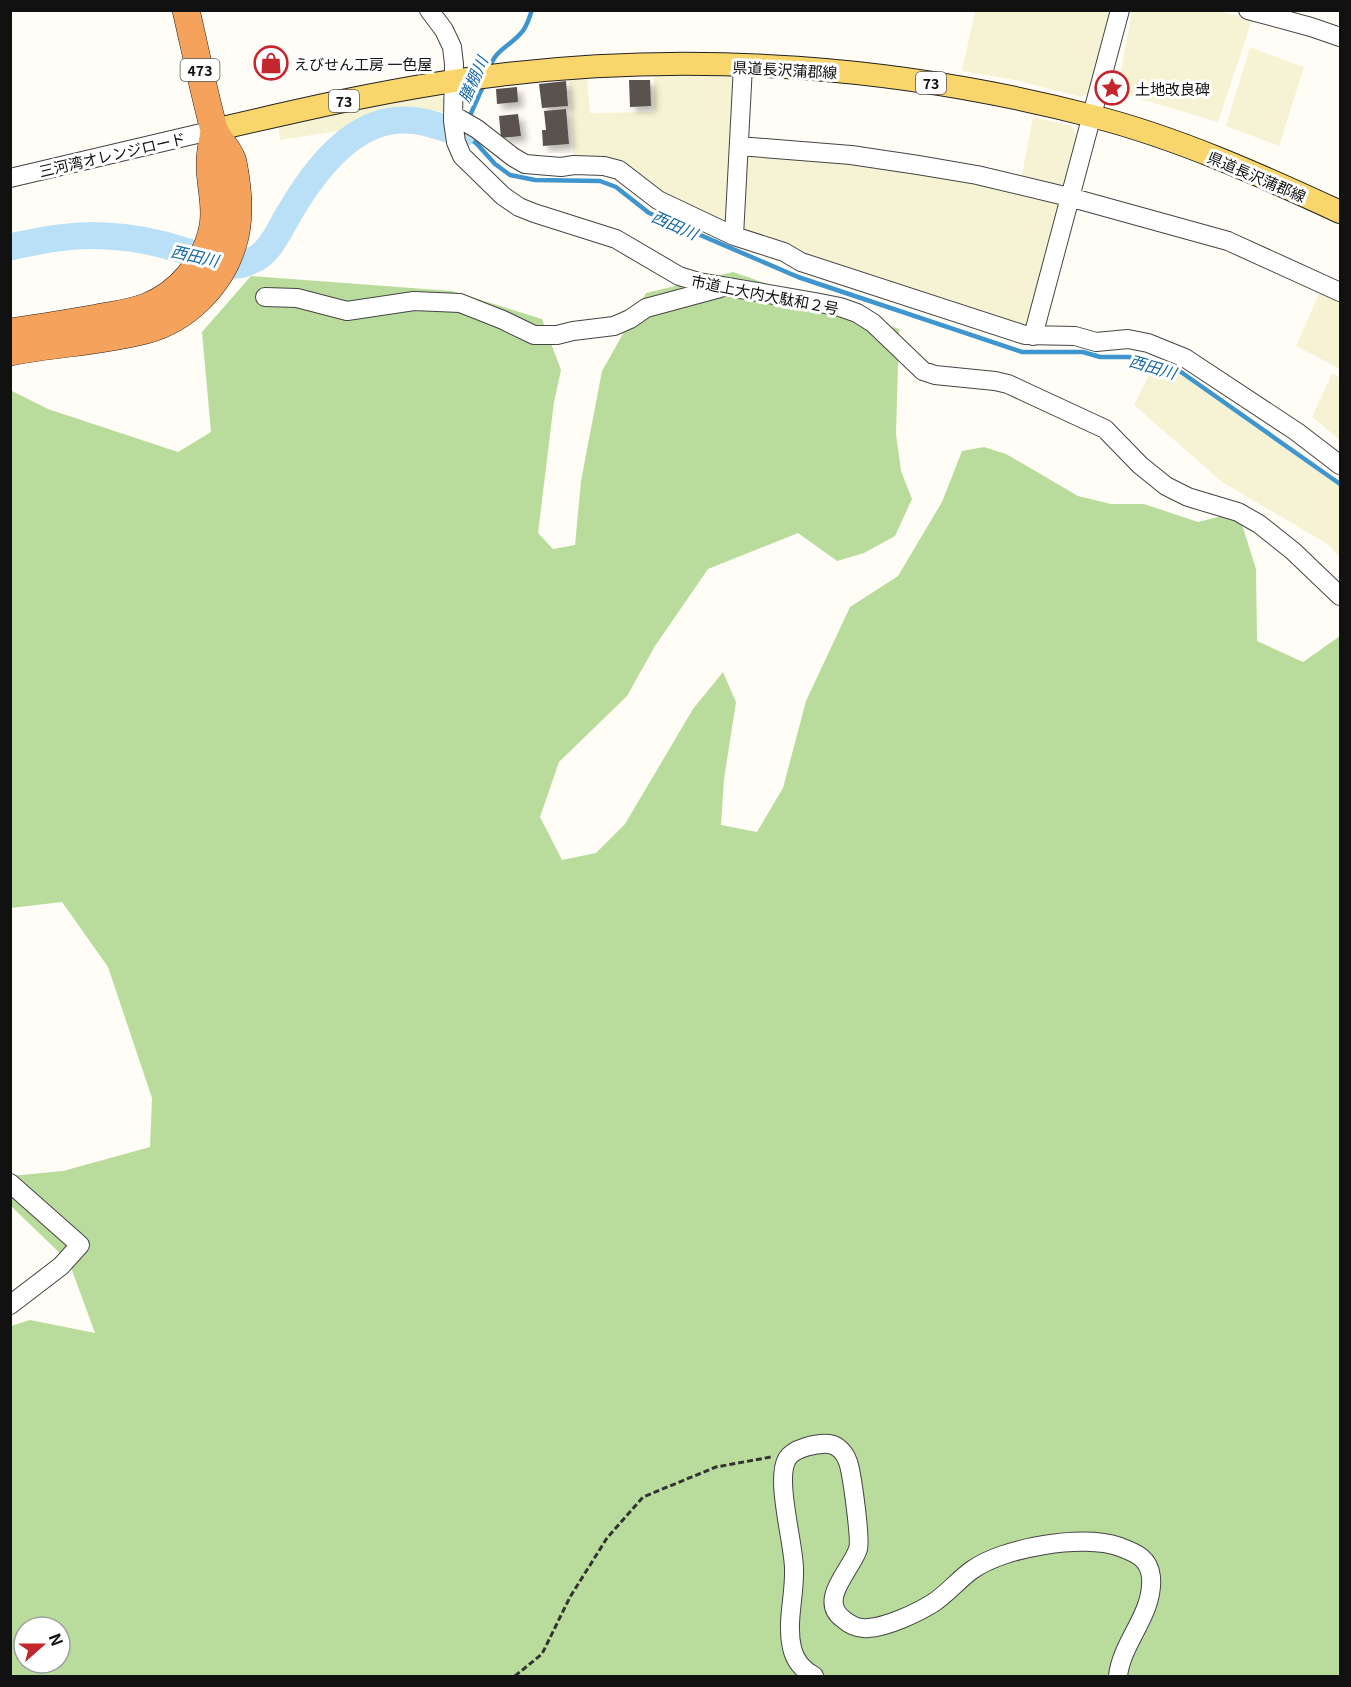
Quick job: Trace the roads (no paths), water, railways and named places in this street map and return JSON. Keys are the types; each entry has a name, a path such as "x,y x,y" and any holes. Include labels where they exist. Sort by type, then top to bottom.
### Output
{"highway":[{"name":"473","path":"186,10 214,130"},
{"path":"10,352 146,330 166,323 184,312 213,225 214,205 210,163 214,130"},
{"path":"10,332 121,314 215,281 234,243 238,210 232,159 214,130"}],"main road":[{"name":"県道長沢蒲郡線","path":"214,130 316,106 500,75 583,67 639,65 811,69 965,87 1093,116 1173,141 1341,212"}],"street":[{"name":"市道上大内大駄和２号","path":"429,10 444,30 465,80 456,142 462,156 503,196 519,207 616,239 679,276 721,287 849,310 873,323 923,371 947,378 1008,384 1095,423 1112,435 1140,465 1166,486 1188,497 1238,512 1259,524 1293,551 1341,596"},
{"path":"1033,336 1120,10"},
{"path":"1248,10 1341,37"},
{"path":"734,236 743,66"},
{"path":"460,120 525,164 561,167 604,166 619,170 658,200 734,236 784,252 801,262 1025,335 1075,336 1096,342 1128,339 1148,343 1185,358 1297,432 1341,465"},
{"name":"三河湾オレンジロード","path":"10,178 214,130"},
{"path":"740,146 851,155 918,165 977,175 1069,196 1228,241 1341,292"},
{"path":"265,297 297,298 347,310 414,301 460,303 534,335 557,335 614,326 646,308 721,287"},
{"path":"10,1183 80,1245 61,1266 10,1305"},
{"path":"814,1677 805,1671 798,1661 793,1651 790,1634 795,1568 784,1496 784,1464 794,1451 830,1444 841,1449 848,1462 859,1530 859,1548 833,1598 839,1617 859,1628 870,1628 899,1620 933,1603 972,1569 1028,1548 1078,1541 1117,1546 1141,1556 1149,1566 1151,1578 1150,1600 1125,1650 1118,1677"}],"waterway":[{"name":"膳棚川","path":"489,70 498,53 523,31 532,10"},
{"name":"膳棚川","path":"468,120 484,84"},
{"name":"西田川","path":"10,247 69,237 115,237 166,245 226,264 242,264 255,259 266,250 300,196 323,165 337,150 368,128 386,122 412,120 462,134"},
{"name":"西田川","path":"462,133 510,175 535,180 600,181 616,187 649,213 798,277 1022,352 1083,352 1100,357 1129,357 1181,372 1340,484"}],"place":[{"name":"えびせん工房 一色屋","path":"271,63"},
{"name":"土地改良碑","path":"1112,88"}]}
